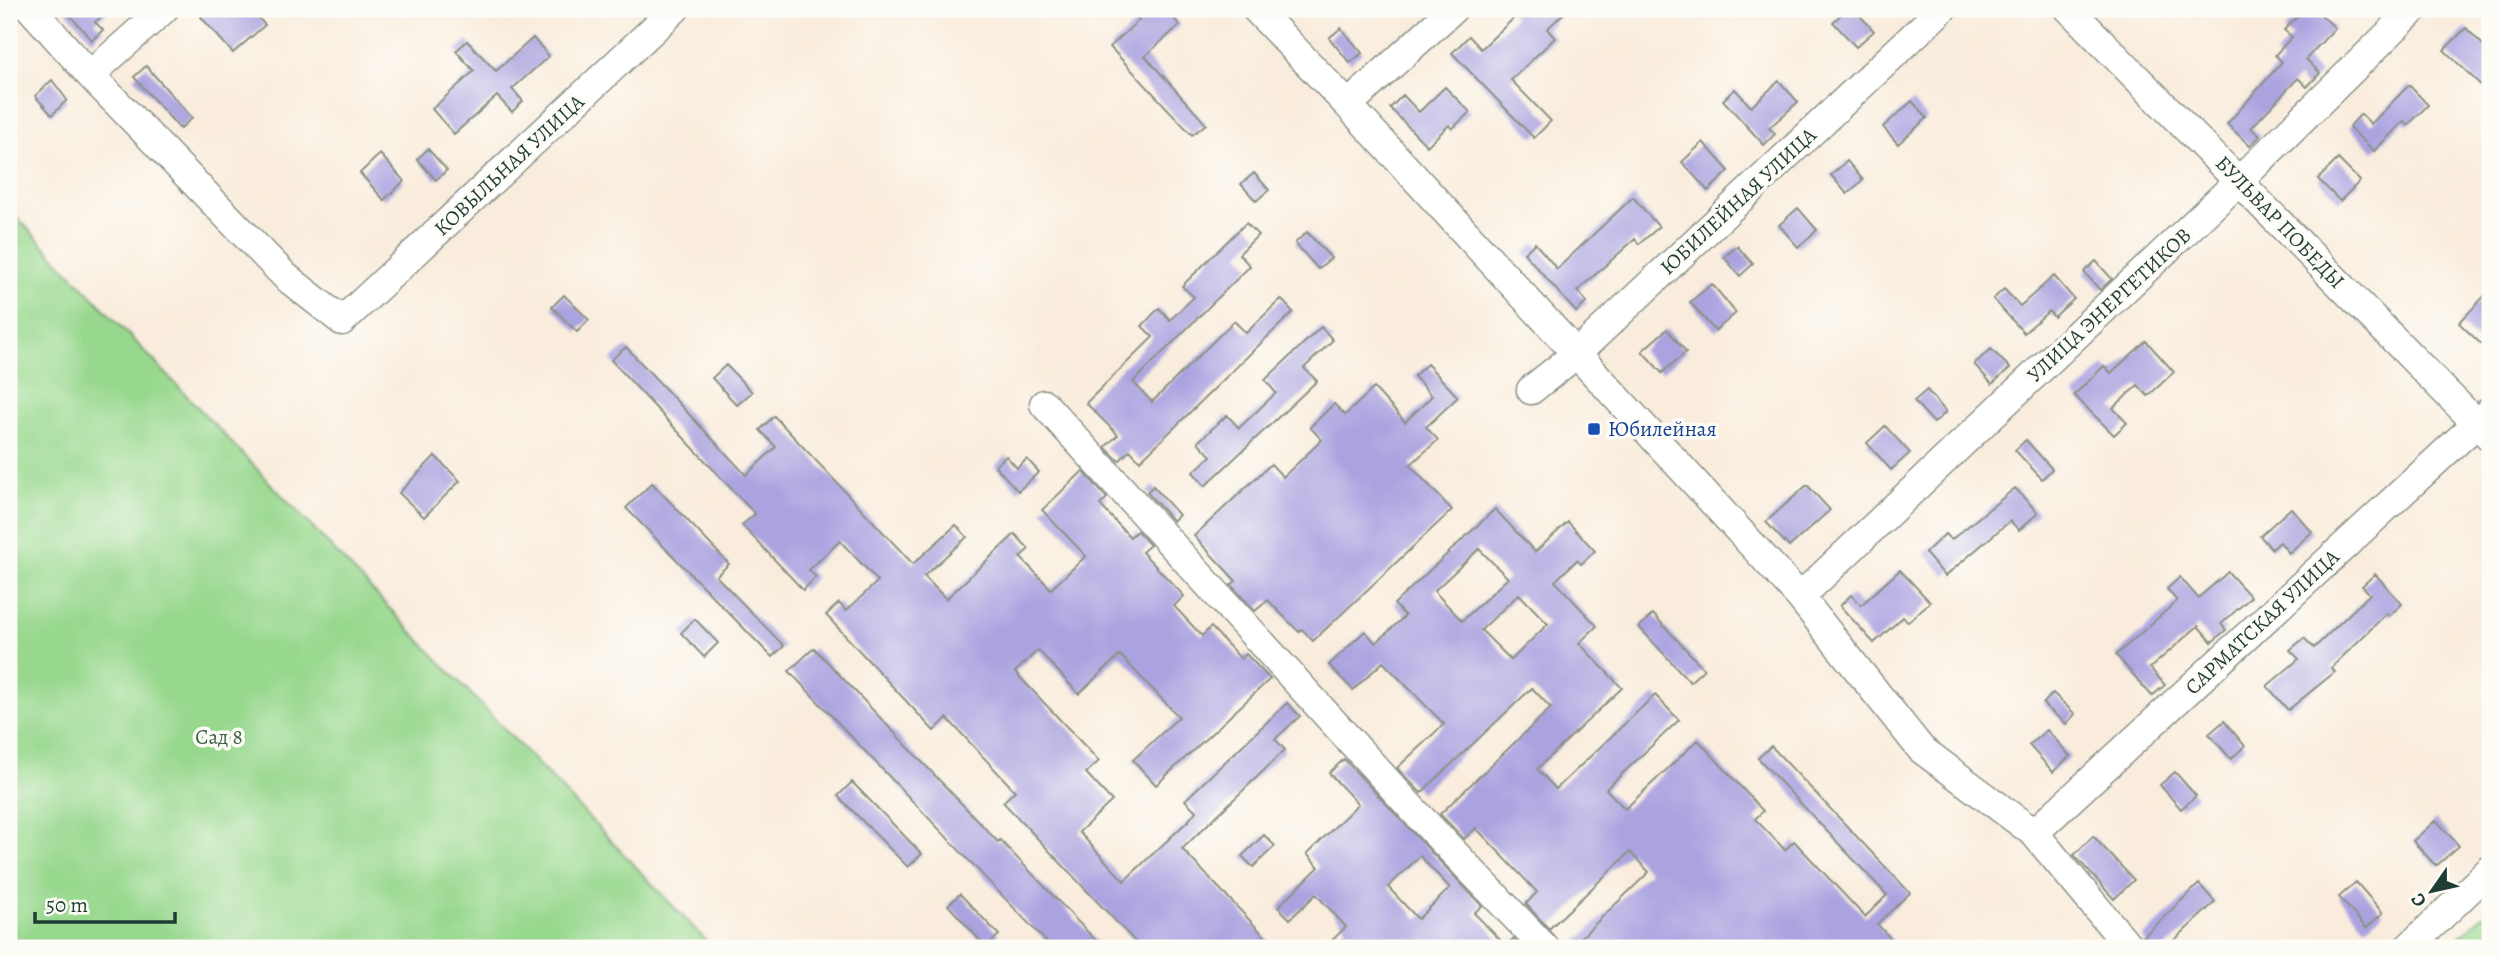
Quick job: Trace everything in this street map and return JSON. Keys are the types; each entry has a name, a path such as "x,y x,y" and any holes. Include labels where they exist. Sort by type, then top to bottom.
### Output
{"street":[{"path":"31,9 90,75 164,9"},
{"name":"КОВЫЛЬНАЯ УЛИЦА","path":"90,75 286,277 342,321 675,9"},
{"path":"1256,9 1348,105 1800,597 1921,749 2034,833 2130,948"},
{"path":"1348,105 1453,9"},
{"name":"ЮБИЛЕЙНАЯ УЛИЦА","path":"1531,390 1575,355 1942,9"},
{"name":"БУЛЬВАР ПОБЕДЫ","path":"2069,9 2486,424"},
{"name":"УЛИЦА ЭНЕРГЕТИКОВ","path":"1800,597 2240,180 2414,9"},
{"path":"1044,404 1418,814 1545,948"},
{"name":"САРМАТСКАЯ УЛИЦА","path":"2034,833 2486,424"},
{"path":"2408,948 2490,870"}],"green space":[{"name":"Сад 8","path":"9,209 713,948 9,948"},
{"path":"2490,909 2490,948 2447,948"}],"building":[{"path":"64,9 111,9 95,22 103,30 92,40"},
{"path":"210,9 250,9 265,25 233,53 201,17"},
{"path":"1129,9 1165,9 1180,25 1145,56 1206,124 1192,135 1110,47 1139,20"},
{"path":"1507,9 1568,9 1547,29 1555,38 1511,80 1551,121 1534,138 1452,53 1469,36 1481,49 1515,17"},
{"path":"1847,9 1854,9 1874,31 1856,47 1833,22"},
{"path":"2305,9 2315,9 2335,28 2306,59 2320,73 2307,87 2298,78 2251,128 2260,136 2250,146 2227,124 2282,62 2275,55 2292,37 2284,30"},
{"path":"1341,28 1362,53 1350,63 1329,38"},
{"path":"2466,28 2490,52 2490,94 2444,50"},
{"path":"533,38 549,56 512,89 523,101 512,112 497,96 454,134 432,109 474,71 456,51 467,41 496,71"},
{"path":"146,66 192,118 180,129 134,77"},
{"path":"52,80 67,100 52,115 35,96"},
{"path":"1779,81 1798,102 1769,128 1775,134 1764,145 1723,100 1735,89 1751,107"},
{"path":"2409,85 2428,105 2408,125 2404,121 2374,151 2349,127 2361,114 2371,124"},
{"path":"1445,87 1470,112 1452,129 1449,125 1427,146 1390,108 1403,95 1419,112"},
{"path":"1912,101 1927,118 1898,144 1883,127"},
{"path":"1703,142 1729,171 1708,191 1682,162"},
{"path":"428,149 447,170 436,180 417,159"},
{"path":"380,154 404,181 384,200 360,173"},
{"path":"2338,159 2360,181 2340,201 2318,179"},
{"path":"1847,161 1863,180 1847,194 1831,175"},
{"path":"1254,173 1269,190 1256,201 1241,184"},
{"path":"1633,197 1659,227 1639,244 1635,239 1577,291 1587,302 1576,312 1524,253 1535,243 1557,269"},
{"path":"1798,208 1817,230 1798,247 1779,225"},
{"path":"1246,223 1258,235 1239,254 1250,266 1133,382 1152,402 1234,321 1246,333 1281,299 1293,312 1140,461 1130,450 1119,461 1105,447 1118,435 1086,403 1153,337 1142,326 1159,308 1170,320 1194,297 1182,286"},
{"path":"1307,232 1331,258 1318,269 1295,243"},
{"path":"1737,246 1753,264 1740,276 1724,257"},
{"path":"2096,261 2112,279 2100,290 2084,272"},
{"path":"2054,276 2074,299 2054,317 2049,311 2024,333 1993,299 2004,289 2020,306"},
{"path":"1712,284 1736,313 1715,331 1690,302"},
{"path":"2490,290 2490,334 2481,344 2459,323"},
{"path":"564,295 589,320 577,332 552,307"},
{"path":"1321,327 1333,340 1304,368 1317,381 1205,486 1193,472 1211,456 1198,442 1227,415 1239,428 1276,393 1265,380"},
{"path":"1667,329 1686,352 1662,373 1642,351"},
{"path":"2146,341 2174,372 2148,396 2138,385 2113,408 2127,423 2114,435 2074,395 2104,366 2111,373"},
{"path":"626,347 746,475 776,447 760,430 774,416 913,564 956,525 967,537 924,576 946,599 1015,534 1029,549 1020,557 1051,589 1086,556 1042,510 1083,471 1107,498 1100,505 1130,537 1137,531 1150,545 1142,552 1184,596 1174,606 1202,636 1211,627 1241,659 1246,654 1270,679 1156,785 1133,760 1179,717 1120,655 1079,694 1038,650 1015,672 1099,761 1086,773 1112,801 1079,832 1124,881 1196,811 1185,800 1287,703 1300,716 1275,739 1285,750 1182,849 1276,948 1141,948 1003,802 1015,791 947,718 934,731 826,615 839,603 846,611 878,581 840,541 809,570 816,577 803,590 742,525 755,514 611,360"},
{"path":"1991,349 2010,368 1992,384 1974,364"},
{"path":"1427,364 1458,397 1426,427 1438,440 1410,465 1452,510 1313,641 1302,629 1299,632 1268,600 1255,611 1231,585 1236,581 1194,536 1271,464 1283,477 1322,440 1310,427 1334,404 1345,415 1374,388 1405,422 1432,396 1414,376"},
{"path":"726,365 752,392 737,405 712,378"},
{"path":"1927,390 1946,412 1934,423 1914,401"},
{"path":"1885,426 1910,453 1891,470 1867,443"},
{"path":"2026,440 2052,469 2042,479 2015,450"},
{"path":"435,456 460,481 424,517 399,493"},
{"path":"1006,456 1017,468 1027,459 1039,472 1018,491 995,466"},
{"path":"652,483 729,564 716,576 784,646 772,657 626,508"},
{"path":"1807,485 1830,510 1789,547 1766,522"},
{"path":"1153,486 1179,515 1173,521 1147,492"},
{"path":"2015,488 2038,513 2019,530 2010,521 1945,576 1925,553 1945,534 1951,540"},
{"path":"2291,508 2312,532 2289,553 2280,542 2272,549 2260,536"},
{"path":"1495,509 1535,552 1568,522 1595,551 1581,564 1577,560 1555,581 1597,626 1579,643 1622,688 1537,769 1556,789 1655,695 1679,720 1606,789 1625,809 1698,740 1763,811 1755,819 1785,850 1794,841 1865,917 1887,895 1758,758 1771,746 1910,893 1877,924 1893,941 1886,948 1570,948 1649,872 1630,852 1549,929 1526,904 1537,892 1476,828 1464,839 1440,814 1551,708 1532,688 1421,793 1397,768 1444,724 1383,662 1353,690 1329,665 1365,631 1376,643 1405,616 1394,604","holes":["1479,549 1508,578 1462,621 1434,591","1519,594 1548,624 1511,660 1481,630"]},
{"path":"1900,570 1930,602 1908,622 1903,617 1874,643 1840,606 1851,595 1861,605"},
{"path":"2228,572 2251,597 2221,624 2226,630 2212,642 2198,626 2150,668 2165,685 2152,696 2116,655 2177,601 2167,589 2180,577 2198,598"},
{"path":"2375,574 2402,604 2389,616 2387,613 2331,668 2335,672 2288,710 2267,686 2299,659 2290,650 2304,638 2314,648 2370,594 2362,586"},
{"path":"1653,614 1704,669 1690,682 1639,627"},
{"path":"695,619 718,643 704,657 681,633"},
{"path":"814,648 1103,948 1052,948 789,671"},
{"path":"2053,693 2075,714 2066,724 2043,704"},
{"path":"2224,721 2245,746 2231,759 2209,734"},
{"path":"2047,730 2070,756 2053,772 2029,745"},
{"path":"1344,759 1482,906 1474,913 1506,946 1513,939 1522,948 1324,948 1346,927 1316,894 1290,919 1278,907 1319,867 1307,854 1358,804 1329,773","holes":["1420,856 1450,888 1418,919 1388,887"]},
{"path":"2175,772 2196,796 2181,809 2160,785"},
{"path":"852,782 922,854 908,867 838,796"},
{"path":"2436,820 2459,846 2436,866 2413,841"},
{"path":"1264,835 1275,846 1253,867 1242,856"},
{"path":"2093,836 2134,880 2114,899 2074,855"},
{"path":"2356,882 2383,913 2366,928 2339,897"},
{"path":"2199,884 2215,902 2166,948 2148,948 2143,937"},
{"path":"960,894 999,935 986,947 948,905"}],"place":[{"name":"Юбилейная","path":"1594,429"}]}
